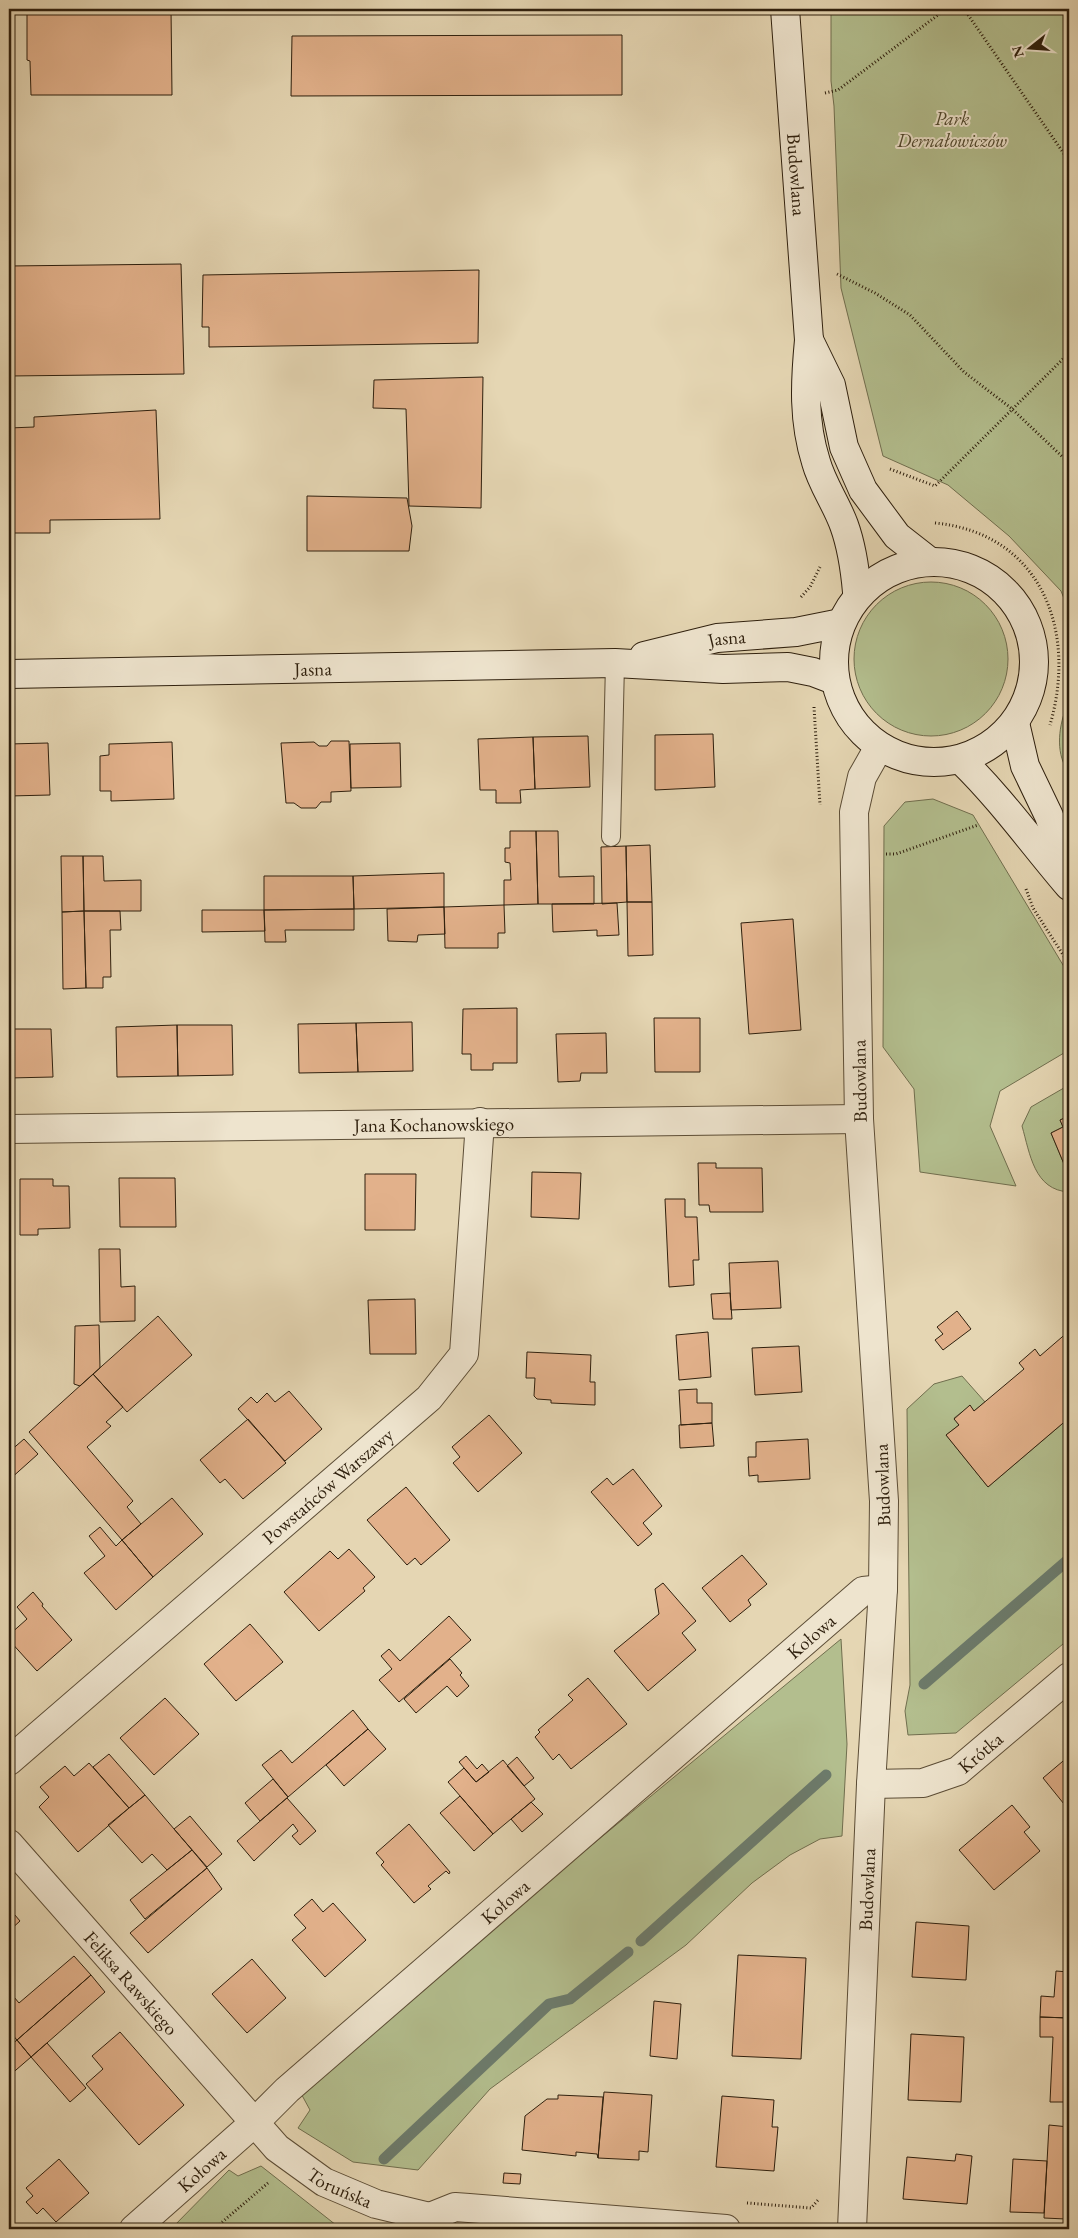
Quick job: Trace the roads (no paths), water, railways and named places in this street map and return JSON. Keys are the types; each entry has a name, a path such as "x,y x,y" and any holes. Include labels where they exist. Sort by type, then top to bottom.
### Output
{"street":[{"name":"Budowlana","path":"785,9 809,340 804,392 808,433 816,463 854,557 857,592"},
{"name":"Budowlana","path":"809,340 832,385 844,447 863,490 897,536 929,561"},
{"path":"929,561 956,564 987,577 1012,599 1028,628 1034,660 1030,693 1015,723 993,746 962,761 934,763 905,759 879,746 855,724 834,680 833,655 841,623 857,592 877,577 900,566 929,561"},
{"name":"Jasna","path":"616,664 717,638 803,631 841,623"},
{"name":"Jasna","path":"9,674 616,664 723,669 788,667 834,680"},
{"path":"1015,723 1025,766 1049,816 1069,871"},
{"name":"Budowlana","path":"852,2229 871,1784 883,1589 884,1501 859,1119 854,812 862,778 879,746"},
{"path":"962,761 992,790 1023,833 1069,886"},
{"name":"Jana Kochanowskiego","path":"9,1129 859,1119"},
{"name":"Powstańców Warszawy","path":"9,1761 429,1398 464,1354 480,1122"},
{"name":"Kołowa","path":"134,2229 254,2123 286,2090 863,1591 883,1589"},
{"name":"Krótka","path":"871,1784 923,1783 958,1771 1069,1677"},
{"name":"Feliksa Rawskiego","path":"9,1844 224,2086 254,2123"},
{"name":"Toruńska","path":"254,2123 277,2148 324,2182 428,2223"},
{"path":"428,2223 455,2207 726,2229"}],"lane":[{"path":"611,837 616,664"}],"waterway":[{"path":"924,1684 1069,1559"},
{"path":"641,1941 826,1775"},
{"path":"384,2159 549,2004 570,1999 628,1952"}],"park label":[{"name":"Park Dernałowiczów","path":"952,129"}]}
